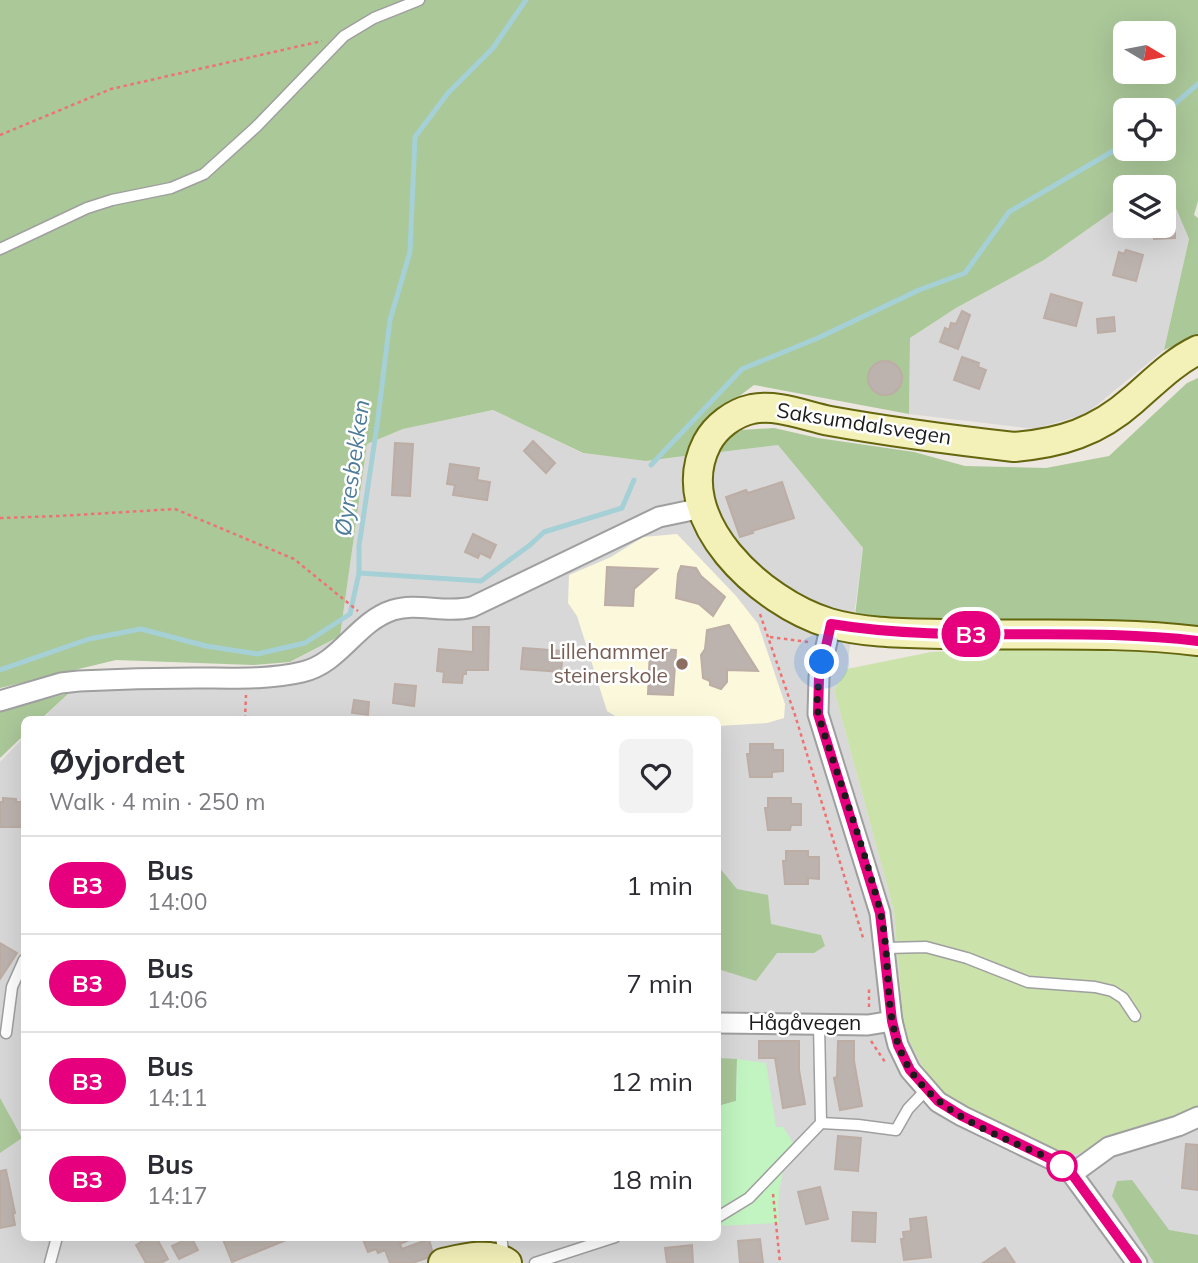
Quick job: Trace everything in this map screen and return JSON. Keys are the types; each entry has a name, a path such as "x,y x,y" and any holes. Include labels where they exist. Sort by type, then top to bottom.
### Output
{"main road":[{"name":"Saksumdalsvegen","path":"1198,350 1182,359 1130,402 1087,431 1068,439 1044,444 1001,446 831,421 779,409 750,409 720,425 704,448 698,478 702,508 717,540 746,573 803,612 831,624 911,633 1094,633 1198,640"},
{"path":"455,1262 504,1254"}],"street":[{"path":"0,701 61,683 79,681 247,678 302,672 332,659 372,622 393,610 405,608 446,611 472,607 659,517 702,508"},
{"path":"831,624 819,677 818,714 880,913 892,1021 898,1045 910,1070 938,1101 962,1116 1053,1160 1072,1174 1137,1263"},
{"name":"Hågåvegen","path":"721,1023 868,1025 892,1021"},
{"path":"1072,1174 1109,1147 1178,1126 1198,1117"}],"lane":[{"path":"0,249 87,208 171,188 204,174 256,127 344,36 374,18 418,0"},
{"path":"885,948 926,947 967,958 1028,982 1095,986 1112,991 1123,998 1135,1016"},
{"path":"6,1033 12,987 21,967"},
{"path":"721,1215 749,1198 821,1124 819,1024"},
{"path":"821,1124 896,1130 908,1109 926,1090"},
{"path":"50,1263 56,1241"},
{"path":"535,1263 603,1241"}],"path":[{"path":"0,135 111,89 344,36"},
{"path":"0,517 175,509 294,558 372,622"},
{"path":"245,716 247,678"},
{"path":"776,1170 772,1197 780,1263"}],"shaded area":[{"path":"1176,208 1189,239 1164,350 1086,414 1034,429 909,414 910,338 956,308 1044,260 1113,211 1113,238 1176,238"},
{"path":"493,410 582,453 646,461 778,445 863,548 847,669 834,690 894,911 904,1031 1198,1111 1198,1263 0,1263 0,762 21,740 21,1241 721,1241 721,716 45,716 69,693 141,688 243,688 340,636 367,444 403,429"},
{"name":"Lillehammer steinerskole","path":"677,534 736,596 758,624 785,704 784,718 767,723 721,726 721,716 615,716 607,711 577,616 568,603 569,575 611,557 643,537"}],"green space":[{"path":"0,0 1198,0 1198,201 1194,215 1198,218 1198,336 1164,350 1189,239 1176,208 1176,175 1113,175 1113,211 1044,260 956,308 910,338 909,414 754,385 706,421 685,456 646,461 583,453 493,410 403,429 367,444 340,636 290,662 253,665 116,660 0,688"},
{"path":"1198,378 1198,628 1150,621 855,616 863,548 778,445 712,453 726,439 741,430 774,428 818,438 914,452 965,466 1046,468 1109,456 1187,383"},
{"path":"1107,645 1198,651 1198,1111 1186,1118 1070,1156 993,1124 958,1104 931,1082 904,1031 894,911 834,690 847,669 931,652"},
{"path":"69,693 44,716 21,716 21,738 0,758 0,711"},
{"path":"721,870 737,889 768,895 771,924 821,935 825,946 814,953 777,953 756,981 721,970"},
{"path":"721,1058 737,1059 736,1101 721,1105"},
{"path":"737,1059 766,1063 776,1127 783,1127 793,1143 781,1182 779,1223 721,1226 721,1105 736,1101"},
{"path":"0,1098 21,1139 0,1153"},
{"path":"1132,1180 1169,1230 1198,1235 1198,1263 1154,1263 1112,1196 1117,1181"}],"building":[{"path":"1126,250 1143,255 1136,281 1113,275 1119,252 1124,254"},
{"path":"1051,294 1082,303 1076,326 1044,318"},
{"path":"962,311 970,315 958,349 940,342 945,328 949,330 951,323 956,324"},
{"path":"1114,317 1115,331 1098,333 1097,319"},
{"path":"962,357 979,363 978,367 986,370 979,389 954,380"},
{"path":"885,361 897,366 902,378 897,390 885,395 873,390 868,378 873,366"},
{"path":"533,441 555,463 546,473 524,451"},
{"path":"395,443 413,444 410,496 392,495"},
{"path":"450,464 479,468 477,480 490,482 487,500 453,495 455,485 447,484"},
{"path":"782,482 794,518 740,537 726,497"},
{"path":"473,534 496,545 490,558 480,553 478,558 465,552"},
{"path":"681,566 696,568 701,576 725,597 713,616 699,604 676,598"},
{"path":"607,567 657,569 634,589 633,606 605,605"},
{"path":"729,625 758,671 727,670 727,682 721,689 710,685 710,681 703,678 701,655 705,649 707,630"},
{"path":"473,627 489,627 488,670 466,670 462,683 443,682 444,672 437,671 439,649 473,652"},
{"path":"523,648 563,651 561,672 521,669"},
{"path":"650,649 676,650 673,695 648,694"},
{"path":"395,684 416,686 414,706 393,703"},
{"path":"354,700 369,702 368,715 352,713"},
{"path":"750,744 773,744 773,750 783,750 783,771 772,772 772,777 750,777 747,754 750,754"},
{"path":"3,798 21,802 21,827 0,827 0,802 3,802"},
{"path":"768,798 791,798 791,804 801,804 801,825 791,825 790,830 768,830 765,808 768,808"},
{"path":"786,851 808,851 808,857 819,857 819,879 808,878 808,884 785,884 783,861 786,861"},
{"path":"0,943 17,953 0,979"},
{"path":"759,1041 799,1041 799,1070 805,1104 783,1108 775,1058 759,1058"},
{"path":"838,1041 854,1041 854,1061 862,1106 840,1110 834,1078 837,1077"},
{"path":"838,1136 861,1138 858,1171 835,1169"},
{"path":"1186,1144 1198,1145 1198,1190 1182,1188"},
{"path":"6,1170 15,1225 0,1228 0,1171"},
{"path":"820,1187 828,1219 806,1224 798,1192"},
{"path":"853,1212 876,1213 875,1242 852,1241"},
{"path":"926,1217 931,1257 904,1260 901,1239 904,1239 903,1232 911,1231 910,1219"},
{"path":"760,1239 763,1263 740,1263 738,1241"},
{"path":"142,1241 158,1241 168,1259 161,1263 146,1263 136,1245"},
{"path":"183,1241 193,1241 198,1250 179,1259 172,1246"},
{"path":"224,1241 284,1241 232,1262"},
{"path":"364,1241 407,1241 400,1244 402,1249 430,1241 432,1250 427,1258 412,1263 390,1263 385,1250 378,1253 376,1249 368,1252"},
{"path":"692,1245 693,1263 667,1263 665,1248"},
{"path":"1005,1248 1015,1263 983,1263"}],"waterway":[{"name":"Øyresbekken","path":"0,670 89,639 141,629 206,646 257,654 305,643 350,614 359,573 359,546 390,320 410,252 415,137 448,93 493,48 526,0"},
{"path":"1176,103 1198,84"},
{"path":"651,465 742,369 818,338 919,290 965,273 1009,212 1113,151"},
{"path":"359,573 481,581 544,532 622,508 634,480"}],"bus line":[{"name":"B3","path":"1137,1263 1072,1174 1053,1160 962,1116 938,1101 910,1070 898,1045 892,1021 880,913 818,714 817,695 831,624 911,633 1132,634 1198,641"}],"place":[{"name":"Lillehammer steinerskole","path":"682,664"}],"route":[{"path":"822,662 817,695 818,714 880,913 892,1021 898,1045 910,1070 938,1101 1066,1169 1062,1166"}]}
